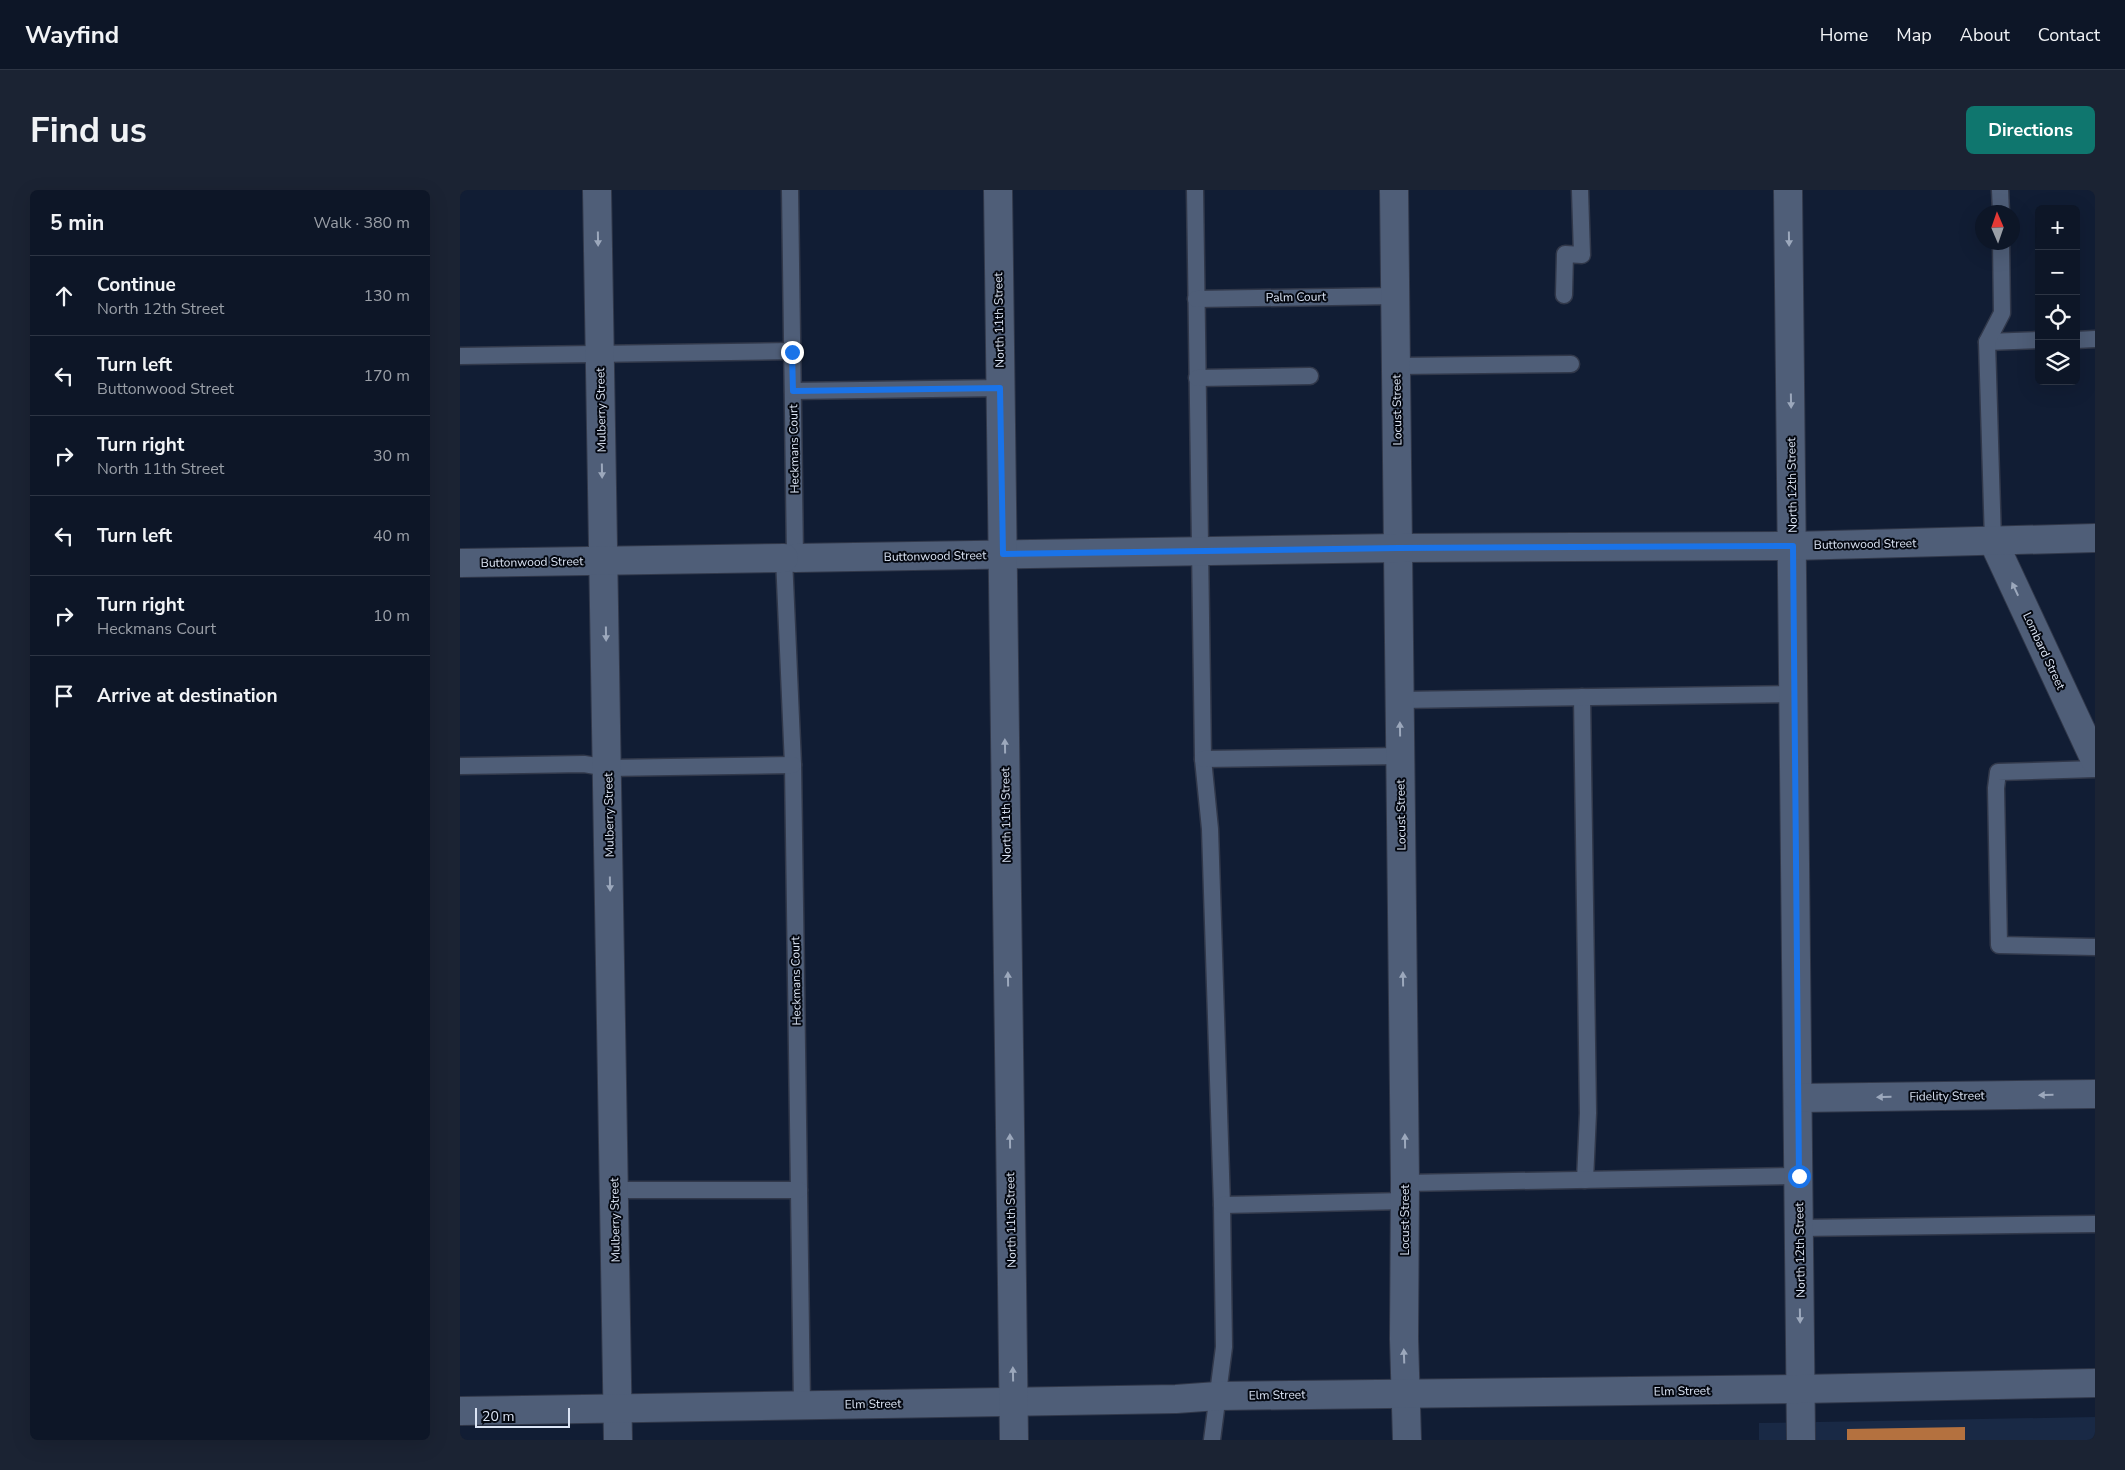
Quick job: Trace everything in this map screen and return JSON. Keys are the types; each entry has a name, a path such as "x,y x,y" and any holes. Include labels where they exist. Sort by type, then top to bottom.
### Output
{"street":[{"name":"Mulberry Street","path":"597,190 618,1440"},
{"name":"North 11th Street","path":"998,190 1014,1440"},
{"name":"Locust Street","path":"1394,190 1405,1192 1404,1339 1407,1440"},
{"name":"North 12th Street","path":"1788,190 1802,1440"},
{"name":"Buttonwood Street","path":"460,563 1398,548 1793,546 2095,538"},
{"name":"Lombard Street","path":"1993,541 2088,733 2095,760"},
{"name":"Fidelity Street","path":"1798,1098 2095,1094"},
{"name":"Elm Street","path":"460,1411 1176,1399 1218,1396 1801,1390 2095,1383"}],"lane":[{"name":"Heckmans Court","path":"790,190 793,391 789,558 802,1405"},
{"path":"1195,190 1203,759 1210,829 1222,1205 1224,1347 1212,1440"},
{"path":"1564,295 1565,254 1582,255 1580,190"},
{"path":"2000,190 2001,205"},
{"path":"1993,541 1987,342 2002,313 2001,250"},
{"name":"Palm Court","path":"1196,299 1395,296"},
{"path":"2080,340 2095,339"},
{"path":"1987,342 2035,340"},
{"path":"460,356 792,352"},
{"path":"1397,366 1571,364"},
{"path":"1198,378 1310,376"},
{"path":"793,391 1000,388"},
{"path":"1400,700 1794,694"},
{"path":"1582,697 1588,1113 1585,1180"},
{"path":"1203,759 1400,756"},
{"path":"460,766 584,764 608,768 793,765"},
{"path":"2095,769 1998,772 1996,788 1999,945 2095,947"},
{"path":"1222,1205 1585,1180 1799,1176"},
{"path":"615,1190 799,1190"},
{"path":"1799,1228 2095,1224"}],"shaded area":[{"path":"2095,1417 2095,1440 1759,1440 1759,1423"}],"building":[{"path":"1965,1427 1965,1440 1847,1440 1847,1429"}],"route":[{"path":"792,352 793,391 1000,388 1003,554 1398,548 1793,546 1799,1176"}]}
